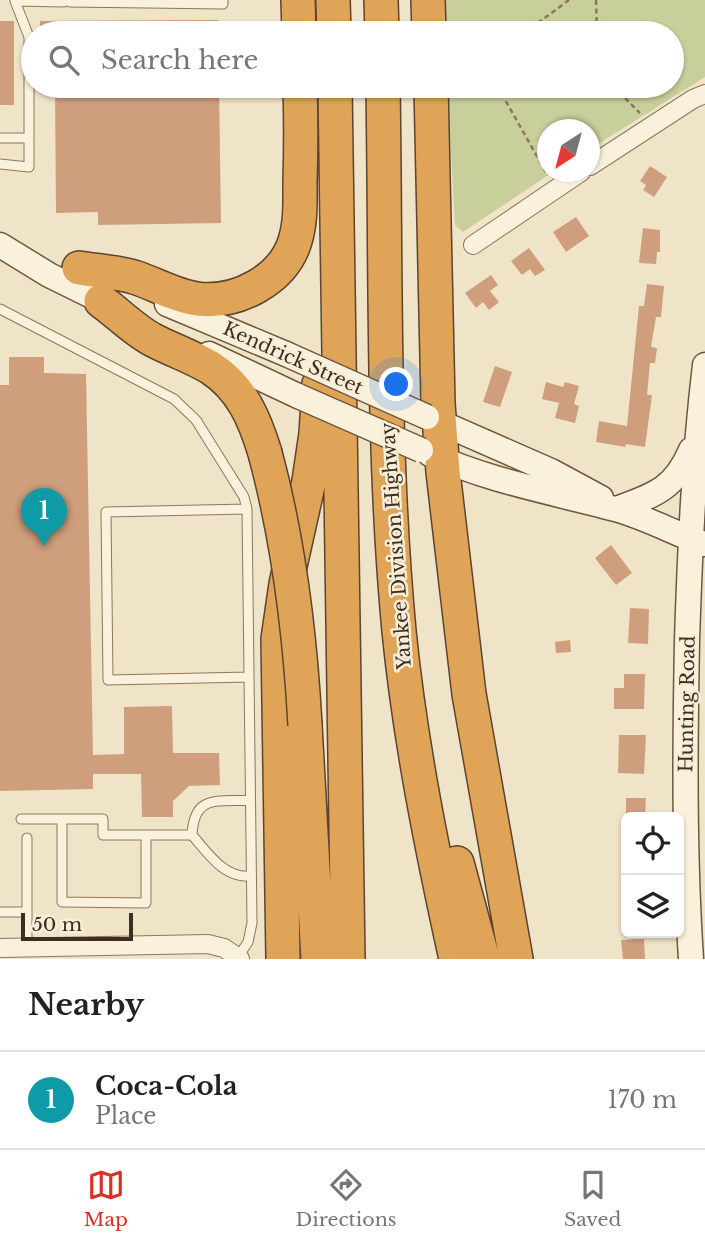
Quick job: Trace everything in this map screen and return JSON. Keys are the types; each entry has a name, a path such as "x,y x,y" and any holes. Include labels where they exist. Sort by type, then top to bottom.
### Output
{"highway":[{"path":"298,0 299,21"},
{"path":"333,0 334,21"},
{"path":"381,0 382,21"},
{"path":"428,0 429,21"},
{"path":"79,268 134,277 179,295 211,300 238,295 258,286 284,262 292,248 299,220 300,98"},
{"path":"335,98 348,959"},
{"name":"Yankee Division Highway","path":"383,98 389,472 402,659 426,818 456,959"},
{"path":"431,98 431,455 470,704 516,959"},
{"path":"283,959 278,639 286,584 314,451 319,395 318,297 336,205"},
{"path":"101,300 151,339 209,367 223,378 250,411 265,453 291,578 304,725 318,959"},
{"path":"402,659 432,734 455,857 483,959"}],"main road":[{"name":"Kendrick Street","path":"0,240 79,268 286,354 564,477 616,509 697,541"},
{"name":"Kendrick Street","path":"0,245 49,275 298,396 431,455 480,474 616,509"},
{"name":"Hunting Road","path":"691,959 685,760 697,541 697,434 705,365"},
{"path":"616,509 658,493 669,485 683,466 697,434"}],"street":[{"path":"600,159 692,99 705,94"},
{"path":"473,245 566,182"},
{"path":"0,948 208,944 225,948 239,958"}],"lane":[{"path":"23,21 14,0 223,4 223,0"},
{"path":"0,164 29,167 29,98"},
{"path":"0,138 29,138"},
{"path":"0,309 183,406 196,420 244,497 247,509 252,929 239,958"},
{"path":"247,509 106,512 106,554 108,680 249,677"},
{"path":"250,800 213,802 202,806 193,819 192,835 221,867 233,874 251,876"},
{"path":"21,819 103,819 103,835 192,835"},
{"path":"62,819 62,902 146,903 146,836"},
{"path":"27,838 27,948"},
{"path":"0,912 27,912"}],"path":[{"path":"540,21 569,0"},
{"path":"596,0 597,21"},
{"path":"504,98 556,189"},
{"path":"626,98 652,125"}],"green space":[{"path":"442,0 705,0 705,77 684,90 684,21 443,21"},
{"path":"448,98 671,98 600,143 600,119 537,119 538,182 463,232 455,225"}],"building":[{"path":"218,20 218,21 40,21"},
{"path":"0,21 14,21 14,105 0,105"},
{"path":"55,98 219,98 221,223 98,225 98,212 56,213"},
{"path":"650,166 667,177 654,197 643,190 646,185 640,181"},
{"path":"576,217 589,236 566,252 553,232"},
{"path":"643,228 660,230 660,252 657,252 656,264 639,263"},
{"path":"529,248 545,270 535,276 530,269 522,275 511,261"},
{"path":"491,275 498,285 490,291 499,302 489,310 483,302 476,308 465,293"},
{"path":"647,284 664,286 661,317 656,317 651,347 657,348 655,363 650,363 647,395 652,395 645,447 596,442 599,421 627,426 639,306 644,306"},
{"path":"9,357 44,357 44,373 86,374 93,755 124,754 124,707 172,706 173,753 219,753 220,785 189,786 173,801 173,817 142,817 141,774 93,774 93,789 0,791 0,385 9,385"},
{"path":"495,366 512,372 500,407 483,402"},
{"path":"546,382 563,387 565,382 579,386 574,404 579,406 575,423 555,418 559,403 542,399"},
{"path":"611,545 632,573 616,585 595,558"},
{"path":"630,608 649,609 648,644 628,643"},
{"path":"570,640 571,652 556,653 555,642"},
{"path":"624,674 645,674 644,709 614,709 614,688 624,688"},
{"path":"619,735 646,735 644,774 618,773"},
{"path":"626,798 646,798 645,812 626,812"},
{"path":"644,939 645,959 623,959 621,940"}],"place":[{"name":"Coca-Cola","path":"44,546"}]}
